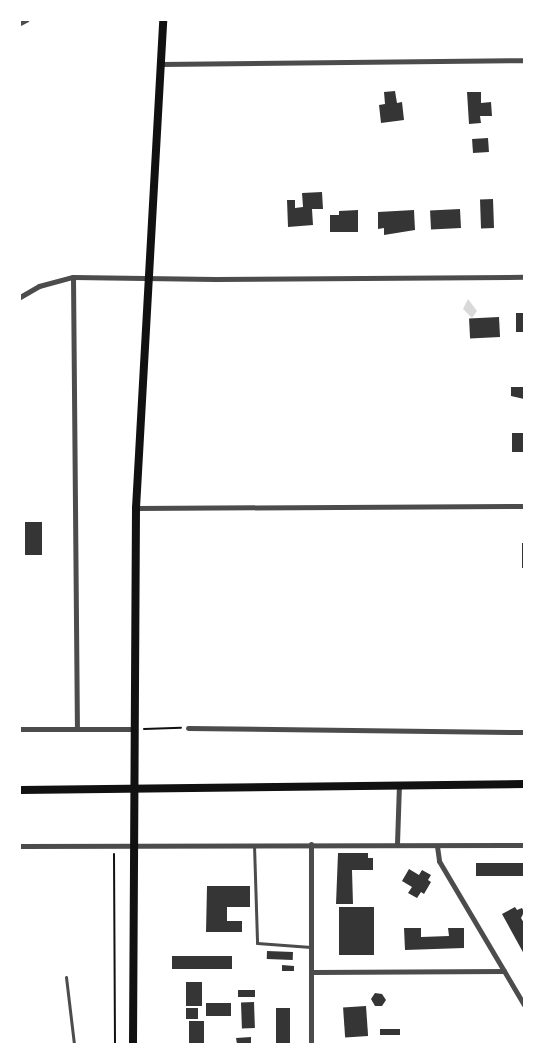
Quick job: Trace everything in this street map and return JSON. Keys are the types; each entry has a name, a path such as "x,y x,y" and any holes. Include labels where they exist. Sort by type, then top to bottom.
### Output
{"main road":[{"path":"133,1044 132,847 136,508 146,279 163,20"},
{"path":"20,790 133,791 524,784"}],"street":[{"path":"20,23 26,20"},
{"path":"159,64 524,60"},
{"path":"73,277 77,728"},
{"path":"20,297 39,286 73,277 146,279 524,277"},
{"path":"136,508 524,506"},
{"path":"20,728 134,729"},
{"path":"188,728 524,732"},
{"path":"397,844 399,785"},
{"path":"311,844 313,948 311,1044"},
{"path":"20,846 524,845"},
{"path":"437,846 439,861 524,1004"},
{"path":"313,972 504,971"}],"lane":[{"path":"254,845 257,943 313,948"},
{"path":"66,977 74,1044"}],"path":[{"path":"134,729 188,728"},
{"path":"114,846 115,1044"}],"shaded area":[{"path":"468,299 477,311 472,318 463,309"}],"building":[{"path":"395,91 397,103 402,102 404,120 381,123 379,105 385,104 384,92"},
{"path":"467,92 481,92 481,103 491,102 492,116 480,116 481,123 469,124"},
{"path":"488,138 489,152 473,153 472,139"},
{"path":"322,192 323,209 312,209 313,225 288,227 287,200 295,200 295,208 303,207 302,193"},
{"path":"480,199 493,199 494,228 481,228"},
{"path":"460,209 461,228 431,230 430,211"},
{"path":"358,210 358,232 330,232 330,215 339,215 339,211"},
{"path":"414,210 415,230 384,235 384,228 378,229 378,212"},
{"path":"516,313 524,313 524,332 516,332"},
{"path":"499,317 500,337 470,339 469,319"},
{"path":"511,387 524,387 524,399 511,396"},
{"path":"512,433 524,433 524,452 512,452"},
{"path":"25,522 42,522 42,555 25,555"},
{"path":"522,543 524,543 524,568 522,568"},
{"path":"338,853 368,853 368,858 373,858 373,870 352,870 353,904 336,904"},
{"path":"476,863 524,863 524,876 476,876"},
{"path":"409,869 419,875 422,870 431,875 428,880 431,882 424,894 421,892 417,898 408,893 412,887 402,881"},
{"path":"207,886 250,886 250,907 227,907 227,921 242,921 242,932 206,932"},
{"path":"339,907 374,907 374,955 339,955"},
{"path":"515,907 517,910 522,908 524,912 521,918 524,923 524,954 502,914"},
{"path":"404,928 421,928 421,937 449,936 448,928 464,928 464,948 405,950"},
{"path":"267,951 293,952 293,960 267,959"},
{"path":"172,956 232,956 232,969 172,969"},
{"path":"282,965 294,966 294,971 282,971"},
{"path":"186,982 202,982 202,1006 186,1006"},
{"path":"238,990 255,990 255,997 238,997"},
{"path":"375,993 382,994 386,1000 382,1006 375,1006 371,999"},
{"path":"241,1002 254,1002 255,1028 242,1028"},
{"path":"206,1003 231,1003 231,1016 206,1016"},
{"path":"366,1006 368,1036 345,1038 343,1008"},
{"path":"186,1008 198,1008 198,1019 186,1019"},
{"path":"276,1008 290,1008 290,1044 276,1044"},
{"path":"189,1021 204,1021 204,1044 189,1044"},
{"path":"380,1029 400,1029 400,1035 380,1035"},
{"path":"251,1037 251,1044 237,1044 236,1038"}]}
